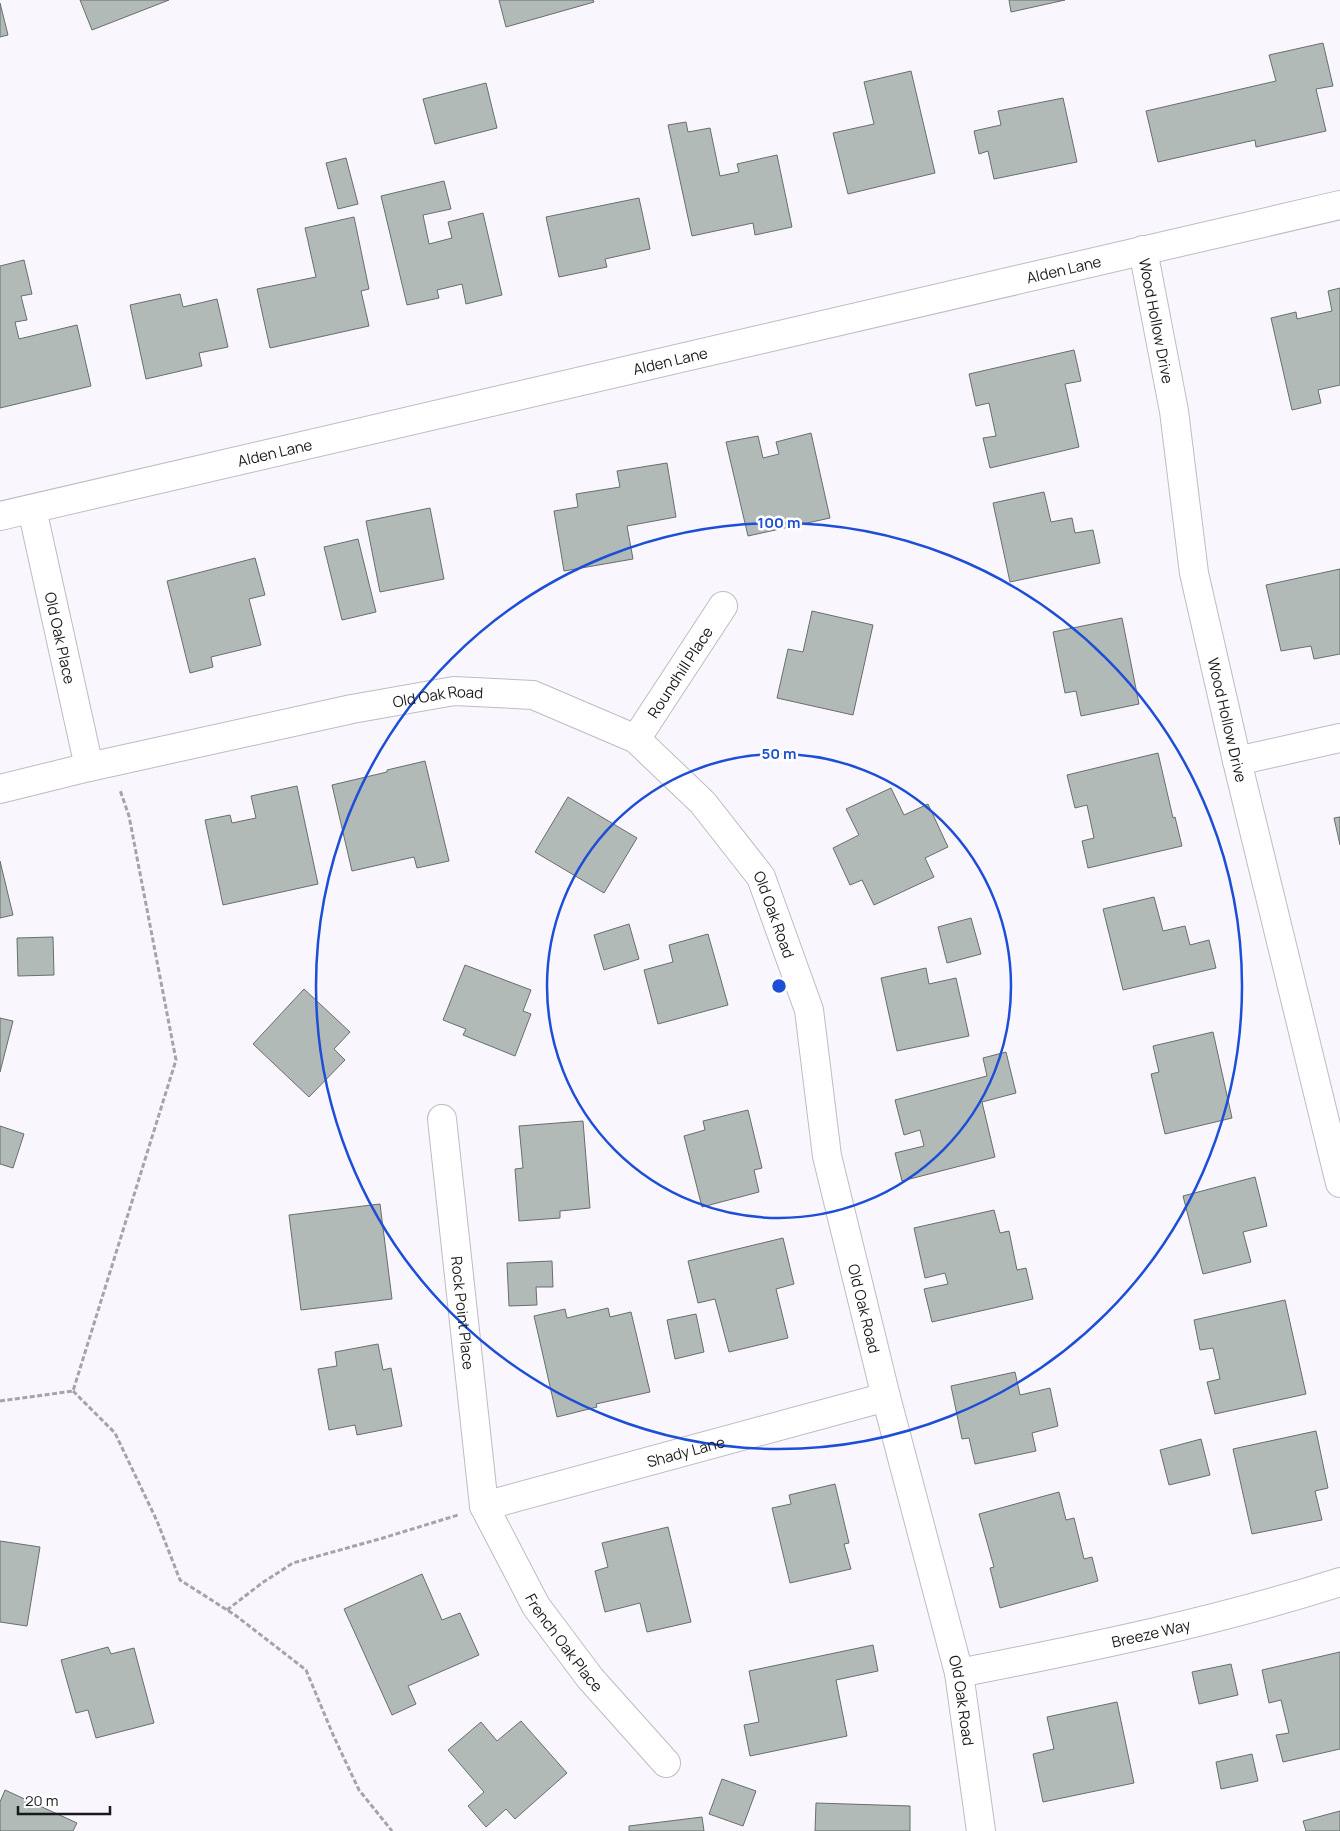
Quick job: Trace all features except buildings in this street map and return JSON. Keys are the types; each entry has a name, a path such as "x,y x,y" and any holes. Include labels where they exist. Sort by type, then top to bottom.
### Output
{"street":[{"name":"Alden Lane","path":"0,516 1340,205"},
{"name":"Wood Hollow Drive","path":"1143,250 1174,411 1194,573 1237,761 1340,1184"},
{"name":"Old Oak Place","path":"32,509 89,767"},
{"name":"Roundhill Place","path":"636,739 723,606"},
{"name":"Old Oak Road","path":"0,789 89,767 352,709 454,692 533,695 636,739 703,803 762,877 809,1010 827,1156 886,1397 959,1672 981,1831"},
{"path":"1237,761 1340,738"},
{"name":"Rock Point Place","path":"442,1119 484,1506"},
{"name":"Shady Lane","path":"484,1506 886,1397"},
{"name":"French Oak Place","path":"484,1506 536,1606 590,1678 666,1763"},
{"name":"Breeze Way","path":"959,1672 1114,1642 1291,1598 1340,1582"}],"path":[{"path":"73,1391 176,1060 129,816 120,789 89,767"},
{"path":"0,1401 73,1391"},
{"path":"73,1391 115,1433 157,1521 180,1580 226,1610 306,1670 358,1790 392,1831"},
{"path":"226,1610 293,1563 383,1538 484,1506"}]}
